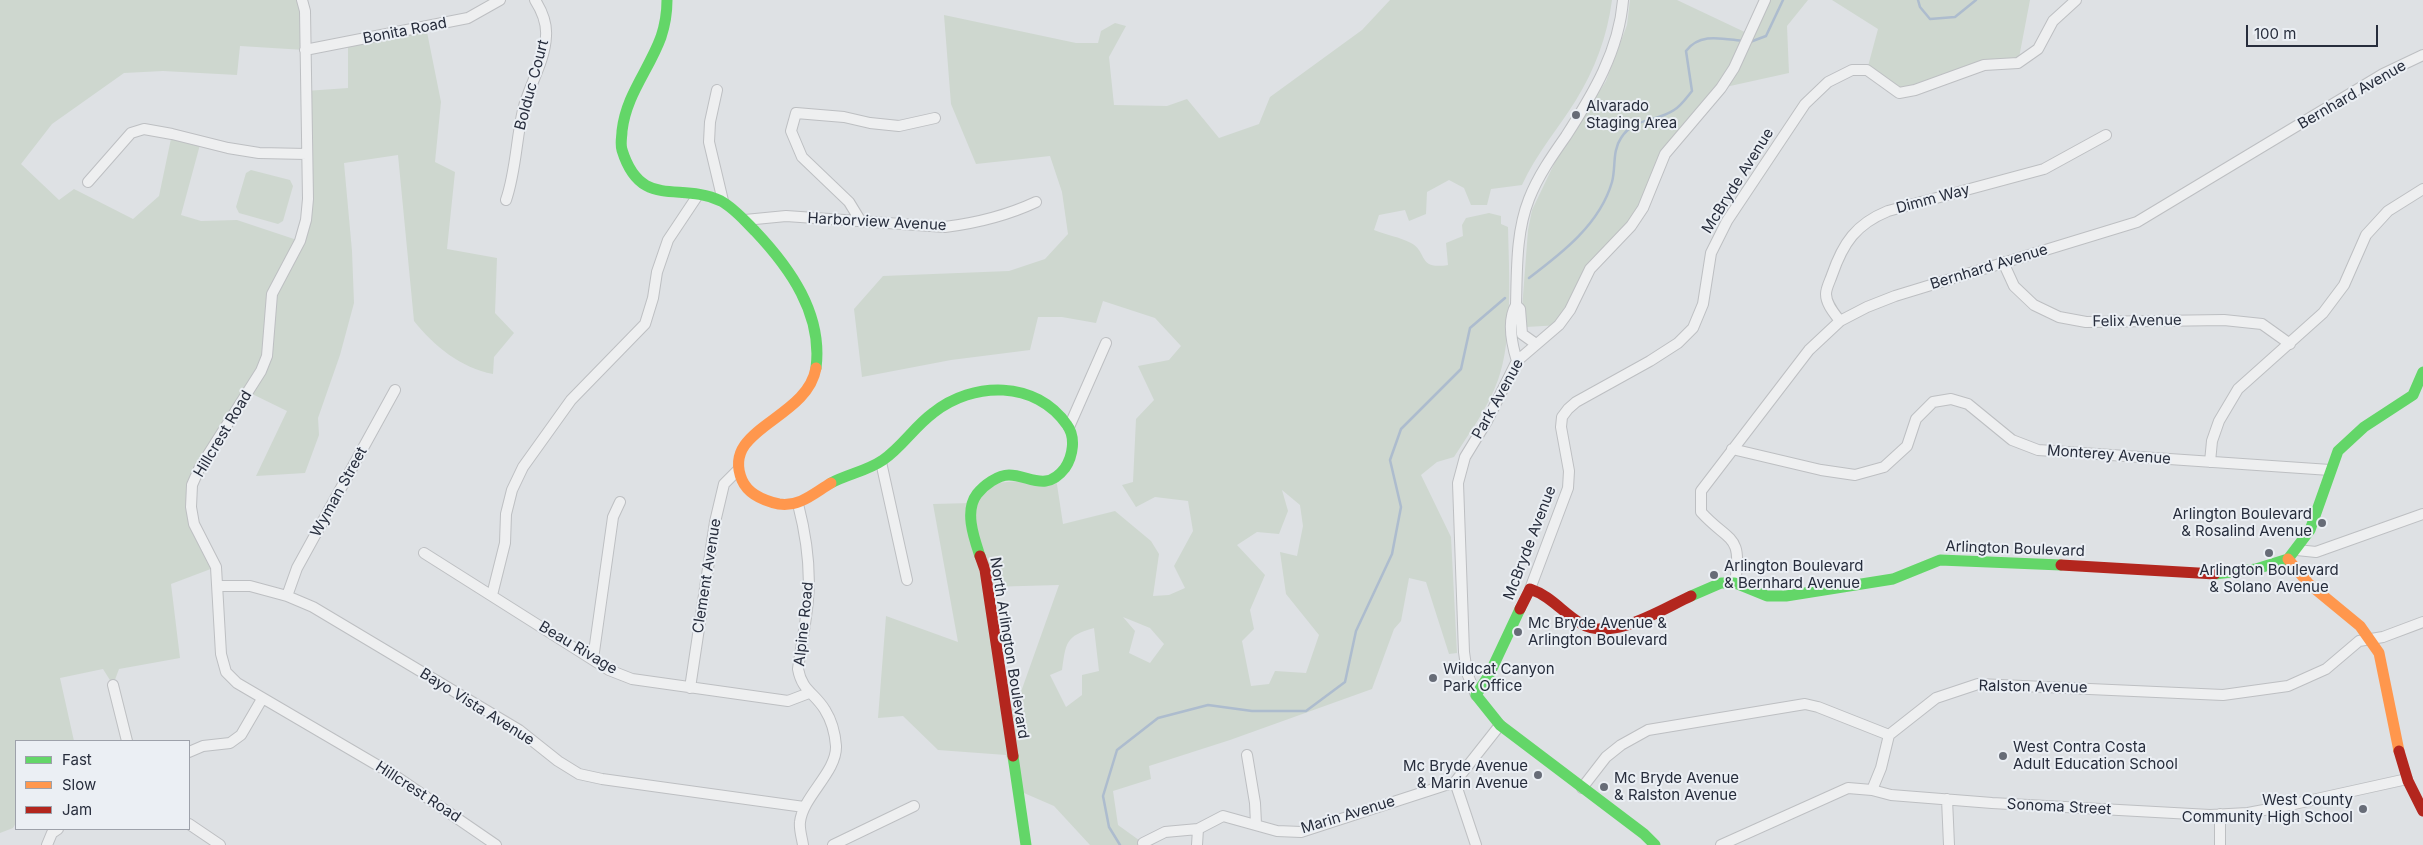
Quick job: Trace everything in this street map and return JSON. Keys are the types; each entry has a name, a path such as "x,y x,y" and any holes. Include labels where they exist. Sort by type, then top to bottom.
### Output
{"street":[{"name":"Hillcrest Road","path":"302,0 305,11 306,220 300,242 272,294 267,356 261,371 199,469 192,485 191,507 194,524 216,567 221,654 226,672 237,683 394,775 496,845"},
{"name":"Bonita Road","path":"305,50 468,18 500,0"},
{"name":"Bolduc Court","path":"506,200 514,178 517,141 523,108 540,62 546,37 543,14 535,0"},
{"path":"667,0 661,37 637,81 622,118 621,148 636,179 661,191 698,195 723,201 745,220 798,282 816,332 818,362 812,385 800,402 752,436 738,454 737,471 745,486 757,496 776,503 798,504 830,484 881,462 909,438 932,413 961,396 988,390 1011,389 1034,395 1054,407 1069,427 1106,343"},
{"path":"1517,361 1511,342 1517,334 1520,309 1516,305 1520,229 1529,198 1538,179 1583,110 1604,72 1622,16 1623,0"},
{"name":"Park Avenue","path":"1476,695 1467,673 1464,652 1458,483 1465,457 1487,421 1517,361 1559,325 1570,310 1590,269 1631,226 1643,208 1665,154 1721,88 1746,45 1765,0"},
{"name":"McBryde Avenue","path":"1476,695 1489,674 1530,589 1568,488 1569,471 1561,427 1562,417 1568,408 1576,402 1650,361 1678,343 1693,328 1703,304 1711,253 1727,221 1805,104 1828,82 1852,70 1868,70 1898,93 1915,90 1984,65 2018,63 2038,49 2053,21 2076,0"},
{"name":"Bernhard Avenue","path":"1735,583 1738,564 1737,548 1728,534 1713,525 1701,512 1701,491 1732,448 1810,350 1840,320 1867,306 1895,296 2137,222 2383,74 2423,55"},
{"path":"717,90 710,122 709,142 723,201"},
{"path":"860,220 849,202 802,157 791,131 796,113 844,117 870,123 899,126 935,118"},
{"path":"88,182 131,133 144,129 259,153 307,154"},
{"name":"Dimm Way","path":"1840,320 1830,308 1826,294 1843,248 1855,232 1869,219 1888,211 2044,169 2106,135"},
{"path":"2210,462 2212,441 2219,420 2238,389 2323,313 2344,285 2366,235 2388,211 2423,189"},
{"path":"492,595 503,550 506,514 512,490 523,467 571,400 645,324 653,298 657,272 668,240 698,195"},
{"name":"Harborview Avenue","path":"745,220 786,216 945,227 970,224 1012,213 1036,202"},
{"name":"Felix Avenue","path":"2004,262 2014,286 2034,305 2059,317 2086,322 2224,320 2262,324 2290,344"},
{"path":"1517,334 1536,344"},
{"name":"Arlington Boulevard","path":"1735,583 1767,596 1786,596 1893,580 1940,560 1957,559 2221,574 2256,570 2288,559 2297,550 2310,530 2338,451 2347,440 2413,395 2423,372"},
{"name":"Wyman Street","path":"288,596 297,568 395,390"},
{"name":"Monterey Avenue","path":"1732,448 1821,470 1855,475 1884,467 1907,446 1916,419 1933,402 1951,399 1968,404 2012,440 2038,450 2330,470"},
{"name":"North Arlington Boulevard","path":"1026,845 985,570 972,534 971,504 983,484 1009,475 1033,481 1056,478 1068,465 1074,443 1069,427"},
{"path":"881,462 906,580"},
{"name":"Clement Avenue","path":"690,688 715,522 724,484 737,471"},
{"path":"593,659 613,517 620,502"},
{"name":"Alpine Road","path":"798,504 806,536 809,565 808,599 798,669 800,680 809,693 825,708 833,726 836,748 830,767 804,807 800,823 803,845"},
{"path":"2297,550 2316,552 2423,514"},
{"name":"Beau Rivage","path":"424,553 609,670 632,679 788,701 809,693"},
{"path":"2288,559 2296,572 2355,621 2372,639 2379,653 2407,780 2415,801 2423,811"},
{"path":"1530,589 1546,595 1581,625 1595,630 1608,631 1721,583 1735,583"},
{"name":"Bayo Vista Avenue","path":"218,586 250,586 288,596 337,620 519,730 558,761 579,774 602,779 779,802 804,807"},
{"name":"Ralston Avenue","path":"1889,735 1936,698 1968,686 2092,688 2223,695 2288,686 2326,669 2358,641 2372,639 2423,622"},
{"path":"113,685 126,740"},
{"path":"1476,695 1500,725 1644,834 1655,845"},
{"path":"190,752 203,746 230,744 241,734 262,698"},
{"path":"1582,788 1606,757 1620,745 1648,730 1794,704 1805,704 1818,707 1889,735 1872,790"},
{"path":"1476,845 1456,782 1500,725"},
{"path":"1247,754 1255,803 1256,824"},
{"name":"Sonoma Street","path":"1721,845 1848,788 1872,790 1891,795 1947,799 2108,810 2220,814 2285,806 2407,780"},
{"name":"Marin Avenue","path":"1143,843 1164,832 1198,829 1223,816 1277,831 1301,832 1456,782"},
{"path":"1947,799 1949,845"},
{"path":"833,845 914,806"},
{"path":"2220,814 2220,845"},
{"path":"190,825 220,845"},
{"path":"1197,845 1198,829"},
{"path":"47,845 52,833 56,830"}],"shaded area":[{"path":"0,0 302,0 305,50 240,46 237,75 163,71 124,73 52,124 21,164 59,200 74,189 133,219 159,196 172,134 201,141 181,215 201,221 237,220 300,241 306,220 306,91 348,88 348,42 426,27 441,102 435,162 455,172 447,249 497,258 495,313 514,333 494,357 493,374 470,367 449,355 430,339 414,321 398,155 344,163 352,251 354,303 340,355 318,418 319,435 305,473 256,476 287,411 248,392 199,469 191,507 216,567 171,584 180,658 119,669 113,685 103,669 60,678 74,740 15,740 15,825 13,828 0,833"},
{"path":"1390,0 1612,0 1603,40 1589,76 1522,185 1491,189 1487,205 1471,205 1464,188 1449,180 1427,192 1426,214 1409,221 1405,210 1379,215 1374,230 1411,243 1420,251 1427,263 1438,266 1448,265 1446,243 1463,236 1462,225 1466,218 1489,213 1501,216 1501,224 1508,227 1508,325 1503,363 1498,380 1484,410 1454,457 1437,462 1421,475 1451,537 1457,653 1449,654 1426,582 1409,578 1401,621 1394,629 1372,689 1230,740 1149,766 1151,779 1113,791 1118,825 1143,843 1143,845 1090,845 1054,806 1017,790 1006,755 938,750 903,716 878,718 886,616 958,642 933,504 971,503 983,484 1056,478 1063,524 1115,511 1151,541 1159,554 1153,596 1169,595 1185,588 1174,566 1193,531 1188,501 1155,497 1136,507 1122,485 1133,482 1136,419 1154,400 1138,366 1169,360 1181,346 1155,318 1103,301 1096,323 1062,317 1038,317 1030,350 951,360 862,377 854,309 883,276 1009,271 1045,259 1068,234 1062,192 1050,156 976,164 951,104 944,15 1076,43 1098,43 1101,31 1115,23 1126,26 1109,57 1114,105 1167,106 1187,99 1219,138 1259,124 1270,97 1362,30","holes":["1282,490 1300,505 1303,526 1297,556 1280,552 1286,594 1319,635 1306,673 1275,671 1269,684 1251,686 1242,641 1254,629 1250,610 1265,575 1237,545 1257,532 1279,534 1288,511","1059,585 1017,703 1004,705 987,587","1123,617 1150,628 1164,644 1150,663 1129,653 1135,631","1094,628 1099,671 1082,675 1082,695 1066,707 1050,675 1062,670 1066,647 1072,638"]},
{"path":"1630,0 1677,0 1751,35 1766,0 1808,0 1787,26 1789,73 1721,88 1668,156 1647,209 1594,272 1561,325 1526,327 1522,309 1528,230 1532,210 1556,160 1606,81 1627,25"},
{"path":"1832,0 2030,0 2018,63 1984,65 1899,93 1867,70 1878,29"},
{"path":"251,170 290,180 293,186 283,221 278,224 239,213 236,207 246,173"}],"waterway":[{"path":"1750,42 1766,36 1783,0"},
{"path":"1918,0 1920,7 1930,19 1955,17 1976,0"},
{"path":"1529,278 1567,248 1599,211 1612,182 1616,148 1626,131 1632,126 1674,110 1692,91 1686,51 1698,41 1705,39 1720,38 1744,41"},
{"path":"1120,845 1109,827 1103,796 1117,750 1158,718 1208,705 1252,711 1306,711 1345,682 1356,631 1392,554 1401,507 1390,460 1401,429 1461,369 1470,328 1505,298"}],"traffic: fast":[{"path":"667,0 666,19 661,37 633,94 624,118 621,140 622,150 630,169 640,181 651,188 663,191 691,193 721,201 739,215 768,245 792,276 809,311 817,348 816,368"},
{"path":"2215,574 2256,569 2288,559 2310,530 2338,451 2364,427 2413,395 2423,372"},
{"path":"831,483 871,467 883,460 933,413 949,402 966,395 1003,390 1022,393 1039,400 1054,410 1070,430 1072,435 1070,458 1065,468 1051,480 1037,481 1005,475 987,484 977,494 971,508 971,525 980,556"},
{"path":"1691,596 1721,583 1735,583 1767,596 1786,596 1893,579 1940,560 2061,565"},
{"path":"1520,609 1489,675 1476,695 1500,725 1644,834 1655,845"},
{"path":"1013,756 1026,845"}],"traffic: slow":[{"path":"816,368 809,386 798,400 753,435 743,448 738,462 742,480 748,489 763,499 779,504 800,501 831,483"},
{"path":"2288,559 2309,584 2360,626 2379,653 2399,751"}],"traffic: jam":[{"path":"980,556 985,570 1013,756"},
{"path":"2061,565 2215,574"},
{"path":"1520,609 1530,589 1550,600 1580,623 1592,628 1606,629 1636,622 1691,596"},
{"path":"2399,751 2408,781 2423,811"}],"place":[{"name":"Alvarado Staging Area","path":"1576,115"},
{"name":"Arlington Boulevard & Rosalind Avenue","path":"2322,523"},
{"name":"Arlington Boulevard & Solano Avenue","path":"2269,553"},
{"name":"Arlington Boulevard & Bernhard Avenue","path":"1714,575"},
{"name":"Mc Bryde Avenue & Arlington Boulevard","path":"1518,632"},
{"name":"Wildcat Canyon Park Office","path":"1433,678"},
{"name":"West Contra Costa Adult Education School","path":"2003,756"},
{"name":"Mc Bryde Avenue & Marin Avenue","path":"1538,775"},
{"name":"Mc Bryde Avenue & Ralston Avenue","path":"1604,787"},
{"name":"West County Community High School","path":"2363,809"}]}
